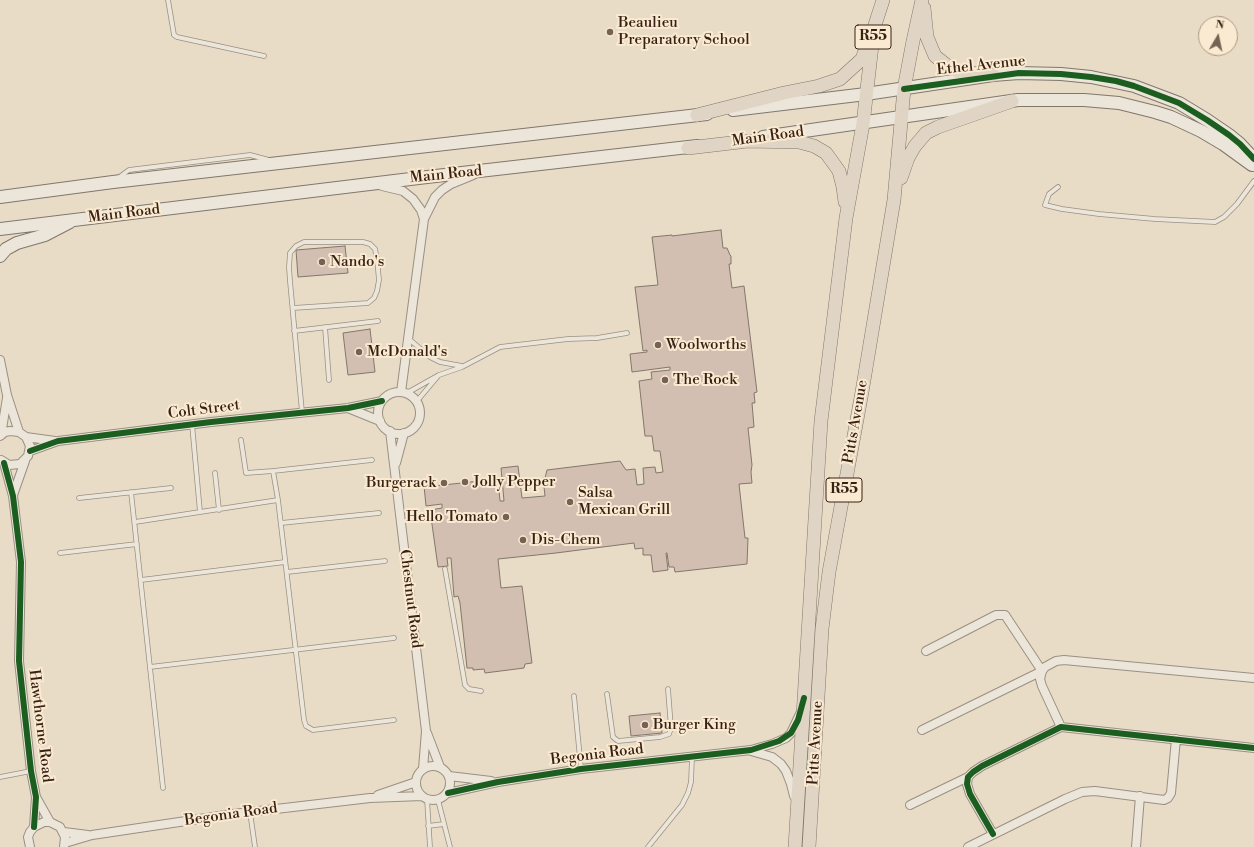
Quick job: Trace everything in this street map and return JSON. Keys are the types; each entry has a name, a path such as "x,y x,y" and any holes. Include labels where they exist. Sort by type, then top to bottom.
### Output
{"main road":[{"name":"R55","path":"863,124 874,28 882,0"},
{"name":"R55","path":"902,118 904,89 913,41 923,0"},
{"path":"923,0 927,37 935,56 949,67 960,72 993,75"},
{"path":"697,115 784,93 819,86 840,79 862,59 874,28"},
{"name":"Ethel Avenue","path":"866,94 993,75 1019,73 1061,74 1091,77 1134,86 1179,103 1208,120 1240,144 1254,159"},
{"name":"Main Road","path":"0,197 113,182 697,115 866,94"},
{"path":"902,118 1012,101 1062,99 1119,103 1171,117 1201,131 1234,152 1254,168"},
{"path":"894,200 908,158 914,146 926,133 938,127 1012,101"},
{"name":"Main Road","path":"0,229 367,184 688,148 902,118"},
{"name":"Pitts Avenue","path":"809,847 822,630 829,572 862,392 894,200 902,118"},
{"name":"Pitts Avenue","path":"795,847 820,421 846,218 863,124"},
{"path":"688,148 748,141 799,142 814,146 826,153 839,171 843,187 846,218"},
{"path":"0,256 6,249 17,243 45,235 77,220"}],"street":[{"path":"404,392 424,219 435,197 442,190 451,184 484,171"},
{"path":"367,184 387,186 403,191 413,199 421,210 424,219"},
{"path":"0,360 7,395 19,432"},
{"path":"404,392 412,396 420,407 419,421 410,431 397,434 390,432 384,427 378,415 382,401 386,396 393,393 404,392"},
{"path":"0,436 7,395"},
{"name":"Colt Street","path":"30,451 58,441 192,424 348,408 382,401"},
{"name":"Colt Street","path":"348,408 380,421"},
{"path":"0,436 10,431 19,432 26,437 30,446 30,451"},
{"name":"Chestnut Road","path":"390,432 426,731 423,769"},
{"name":"Chestnut Road","path":"394,468 404,433"},
{"name":"Colt Street","path":"26,437 58,441"},
{"name":"Hawthorne Road","path":"13,496 30,451"},
{"path":"2,461 14,465 25,461"},
{"name":"Hawthorne Road","path":"2,461 13,496 21,562 19,661 31,771 36,797 34,827 28,837 30,847"},
{"path":"926,651 996,615 1005,615 1042,671 1040,679 1042,686 1061,727"},
{"path":"922,730 1042,671 1049,664 1064,660 1254,678"},
{"path":"750,750 779,741 791,733 798,720 804,698"},
{"path":"910,805 968,777 982,766 1061,727 1254,748"},
{"name":"Chestnut Road","path":"426,731 440,767"},
{"path":"968,847 1082,792 1095,791 1164,800 1168,798 1171,793 1176,739"},
{"path":"750,750 772,757 781,764 786,771 791,784 797,806"},
{"name":"Begonia Road","path":"448,793 498,782 581,769 750,750"},
{"path":"434,765 446,770 451,782 448,793 438,800 424,797 416,787 417,777 423,769 434,765"},
{"name":"Begonia Road","path":"449,776 498,782"},
{"path":"968,777 967,784 970,794 993,834"},
{"name":"Begonia Road","path":"370,798 416,782"},
{"path":"1136,847 1140,796"},
{"name":"Hawthorne Road","path":"36,797 50,822"},
{"name":"Begonia Road","path":"65,845 92,835 250,812 370,798 424,797"},
{"path":"34,827 38,823 50,822 60,827 64,832 65,845"},
{"name":"Begonia Road","path":"64,832 92,835"}],"lane":[{"path":"168,0 174,35 177,37 264,56"},
{"path":"1058,187 1050,194 1045,205 1099,214 1215,222 1224,217 1254,181"},
{"path":"293,308 368,303 374,298 379,280 375,249 370,244 363,242 304,242 292,249 290,274 302,412"},
{"path":"294,331 378,321"},
{"path":"325,327 329,380"},
{"path":"404,392 439,375 462,367 500,347 568,339 597,338 626,333"},
{"path":"409,339 430,357 440,362 462,367"},
{"path":"417,401 439,375"},
{"path":"192,424 200,512"},
{"path":"241,440 246,473 372,460"},
{"path":"274,471 304,720 309,728 313,730 394,720"},
{"path":"215,473 218,510"},
{"path":"79,498 171,488"},
{"path":"131,492 163,788"},
{"path":"134,522 278,500"},
{"path":"280,523 379,513"},
{"path":"60,553 137,544"},
{"path":"286,572 385,561"},
{"path":"141,580 285,562"},
{"path":"445,569 465,685 469,689 481,691"},
{"path":"150,667 394,638"},
{"path":"607,694 613,737 618,740 652,738 665,736 669,734 670,731 668,689"},
{"path":"574,696 581,769"},
{"path":"648,847 682,805 688,793 691,782 692,757"},
{"path":"0,777 31,771"},
{"path":"424,797 430,847"},
{"path":"438,800 450,847"},
{"path":"250,812 255,847"},
{"path":"428,826 444,824"}],"building":[{"path":"721,230 723,248 727,248 731,256 731,264 729,264 732,288 744,286 757,392 754,393 755,403 752,403 754,427 748,428 752,465 752,483 739,484 745,538 748,538 747,564 675,572 674,567 669,567 666,553 668,570 653,572 651,555 643,555 643,548 635,549 634,543 498,559 501,588 522,586 532,663 525,664 524,668 485,673 484,669 473,670 473,668 467,668 460,603 458,596 454,597 451,558 447,558 448,566 438,567 430,510 442,508 442,504 426,506 424,486 498,479 500,501 504,501 501,468 518,466 522,498 545,496 543,478 545,478 547,470 620,461 626,470 635,469 637,485 644,484 643,468 655,467 656,473 663,472 660,451 654,451 652,436 645,436 639,381 652,379 651,372 670,370 670,367 632,372 630,354 647,352 647,350 643,351 635,287 658,285 652,237"},
{"name":"Nando's","path":"345,246 348,273 298,277 296,250"},
{"name":"McDonald's","path":"370,329 375,372 348,375 343,333"},
{"name":"Burger King","path":"660,713 662,733 631,736 629,716"}],"cycle path":[{"path":"904,89 1019,73 1061,74 1116,81 1134,86 1179,103 1229,135 1254,159"},
{"path":"30,451 58,441 211,422 348,408 382,401"},
{"path":"4,463 13,496 21,562 19,661 31,771 36,797 34,827"},
{"path":"448,793 498,782 581,769 751,750 779,741 791,733 798,720 804,698"},
{"path":"993,834 970,794 967,784 968,777 982,766 1061,727 1254,748"}],"place":[{"name":"Beaulieu Preparatory School","path":"610,32"},
{"name":"Nando's","path":"322,262"},
{"name":"Woolworths","path":"658,345"},
{"name":"McDonald's","path":"359,352"},
{"name":"The Rock","path":"665,380"},
{"name":"Jolly Pepper","path":"465,482"},
{"name":"Burgerack","path":"444,483"},
{"name":"Salsa Mexican Grill","path":"570,502"},
{"name":"Hello Tomato","path":"506,517"},
{"name":"Dis-Chem","path":"523,540"},
{"name":"Burger King","path":"645,725"}]}
